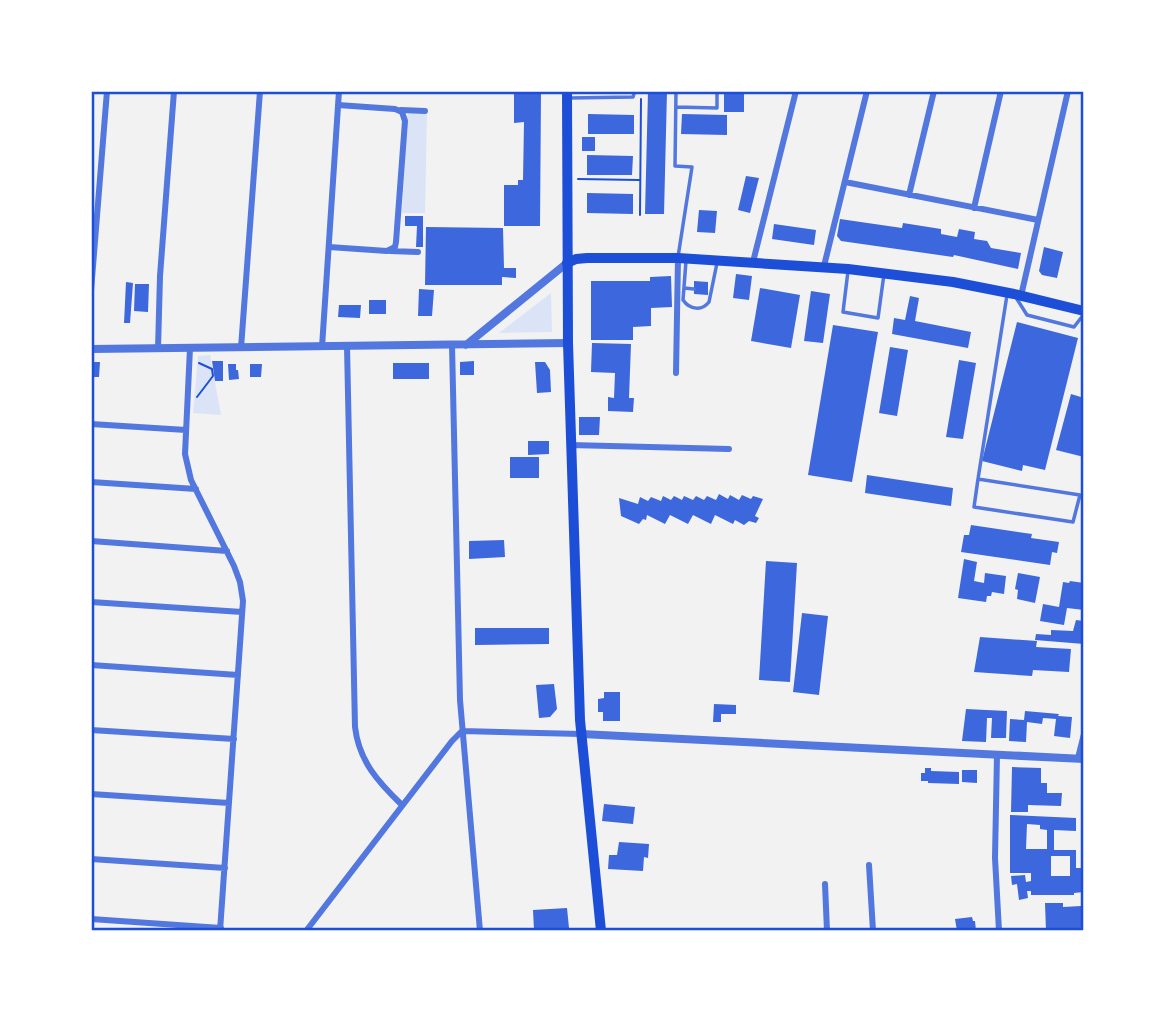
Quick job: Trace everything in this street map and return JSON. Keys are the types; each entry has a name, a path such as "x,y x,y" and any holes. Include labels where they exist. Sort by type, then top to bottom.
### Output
{"main road":[{"path":"567,94 566,263 581,734 601,931"},
{"path":"566,263 587,258 682,258 824,266 953,282 1083,309"}],"street":[{"path":"91,291 107,91"},
{"path":"158,348 160,276 174,91"},
{"path":"241,348 260,91"},
{"path":"322,346 339,91"},
{"path":"753,262 796,91"},
{"path":"824,266 867,91"},
{"path":"909,195 934,91"},
{"path":"974,208 1001,91"},
{"path":"1014,294 1038,220 1068,91"},
{"path":"338,105 425,111"},
{"path":"391,250 396,242 404,134 405,118 400,111"},
{"path":"845,182 1038,220"},
{"path":"329,247 418,252"},
{"path":"676,373 682,258"},
{"path":"465,345 566,263"},
{"path":"91,349 568,343"},
{"path":"452,345 462,731 480,931"},
{"path":"347,346 355,727 366,765 402,805"},
{"path":"91,919 220,930 243,601 240,582 186,464 190,348"},
{"path":"91,424 186,430"},
{"path":"570,445 729,449"},
{"path":"91,482 196,489"},
{"path":"91,541 227,551"},
{"path":"91,602 242,612"},
{"path":"91,665 238,675"},
{"path":"91,730 234,739"},
{"path":"306,931 462,731 581,734 1081,759 1084,734"},
{"path":"997,755 995,858 999,931"},
{"path":"91,794 229,803"},
{"path":"91,859 225,868"},
{"path":"869,865 873,931"},
{"path":"825,884 827,931"}],"lane":[{"path":"567,94 633,97 635,91"},
{"path":"676,91 675,166 692,167 682,258 683,300 686,304 699,309 709,302 717,260"},
{"path":"676,107 717,108 717,91"},
{"path":"848,269 843,312 878,318 884,273"},
{"path":"684,288 694,289"},
{"path":"1014,294 1027,315 1074,327 1083,309"},
{"path":"978,479 1080,495 1073,522 974,507 978,479 1014,294"}],"path":[{"path":"640,215 641,91"},
{"path":"567,179 640,180"},
{"path":"189,362 212,369 213,376 196,397"}],"shaded area":[{"path":"409,113 427,114 425,213 402,213"},
{"path":"551,293 552,332 499,333"},
{"path":"210,355 221,415 193,413 198,356"}],"building":[{"path":"514,91 541,91 540,226 504,226 504,185 518,185 518,180 523,180 524,122 514,123"},
{"path":"648,91 667,91 664,214 645,214"},
{"path":"724,91 744,91 744,112 724,112"},
{"path":"588,114 634,115 634,134 588,134"},
{"path":"682,114 727,115 727,135 681,134"},
{"path":"582,137 595,137 595,151 582,151"},
{"path":"587,155 633,156 632,175 587,175"},
{"path":"746,176 759,178 750,213 738,210"},
{"path":"587,193 633,194 633,214 587,213"},
{"path":"699,210 717,211 715,233 697,232"},
{"path":"405,216 423,216 423,247 416,247 417,226 405,226"},
{"path":"840,219 902,228 903,223 941,229 941,234 957,237 959,229 975,232 974,239 987,241 991,248 1021,253 1018,269 954,255 953,257 841,241 837,236"},
{"path":"774,224 816,230 814,245 772,239"},
{"path":"426,227 503,228 504,268 516,268 516,278 502,277 502,285 425,285"},
{"path":"1044,247 1063,252 1057,278 1042,275 1039,271"},
{"path":"736,274 752,276 749,300 733,298"},
{"path":"671,276 672,307 651,308 651,326 633,327 633,340 591,340 591,281 650,281 650,277"},
{"path":"694,281 708,282 708,295 694,294"},
{"path":"126,282 133,283 130,323 124,323"},
{"path":"135,284 149,284 148,312 134,311"},
{"path":"760,288 800,295 791,348 751,341"},
{"path":"419,289 434,290 432,316 418,316"},
{"path":"811,291 830,294 823,343 804,341"},
{"path":"910,296 919,298 915,321 971,332 968,348 892,334 894,318 905,320"},
{"path":"369,300 386,300 386,314 369,314"},
{"path":"339,305 361,305 360,318 338,317"},
{"path":"1017,322 1078,338 1045,470 1023,465 1022,471 982,461"},
{"path":"833,325 878,332 852,482 808,475"},
{"path":"592,343 631,344 629,398 634,398 633,412 608,411 608,397 614,398 615,373 591,372"},
{"path":"890,347 908,350 897,416 879,413"},
{"path":"959,360 976,363 963,439 946,437"},
{"path":"212,361 223,361 223,381 215,381"},
{"path":"474,361 474,375 460,375 460,362"},
{"path":"91,362 100,362 99,377 91,377"},
{"path":"535,362 545,362 550,370 551,392 537,393"},
{"path":"393,363 429,363 429,379 393,379"},
{"path":"228,364 236,364 239,379 229,380"},
{"path":"250,364 262,364 261,377 250,377"},
{"path":"1071,394 1084,398 1084,457 1056,450"},
{"path":"579,417 600,417 599,435 579,435"},
{"path":"528,441 549,441 549,454 528,455"},
{"path":"510,457 539,457 539,478 510,478"},
{"path":"867,475 953,488 951,506 865,493"},
{"path":"719,494 728,499 730,495 739,500 742,495 751,499 753,496 763,499 755,516 759,518 756,523 749,521 744,525 735,520 733,524 715,515 711,524 693,515 688,524 670,515 665,524 647,515 646,520 643,519 639,524 621,516 619,498 638,504 640,497 648,501 651,497 661,501 663,496 671,500 674,496 682,500 684,496 693,500 696,496 704,500 707,496 716,500"},
{"path":"971,525 1032,534 1031,538 1059,542 1057,553 1052,552 1050,565 961,552 964,535 969,535"},
{"path":"504,540 505,557 469,559 469,541"},
{"path":"964,559 977,562 974,581 984,583 985,573 1006,576 1004,594 992,592 991,596 987,596 986,602 958,598"},
{"path":"766,561 797,563 790,682 759,680"},
{"path":"1018,573 1040,577 1035,603 1017,599 1018,590 1015,589"},
{"path":"1063,582 1084,583 1084,610 1067,608 1064,625 1040,621 1043,604 1059,607"},
{"path":"802,613 828,616 819,695 793,692"},
{"path":"1076,620 1084,621 1084,644 1035,640 1036,634 1051,635 1051,630 1073,631"},
{"path":"475,628 549,628 549,644 475,645"},
{"path":"980,637 1037,641 1036,647 1071,649 1069,672 1033,670 1032,676 974,672"},
{"path":"554,684 557,709 550,717 539,718 536,685"},
{"path":"604,692 620,692 620,721 603,721 603,712 598,712 598,699 604,698"},
{"path":"714,704 736,705 736,714 721,714 721,722 713,722"},
{"path":"966,709 1007,711 1006,738 991,738 992,718 987,718 986,742 962,741"},
{"path":"1025,711 1072,717 1070,738 1054,736 1056,719 1043,718 1042,724 1027,722 1026,742 1009,741 1010,719 1024,720"},
{"path":"1012,767 1041,768 1041,783 1047,783 1047,793 1062,793 1061,806 1028,805 1028,812 1011,812"},
{"path":"925,768 931,768 931,771 959,772 959,784 921,781 921,773 925,773"},
{"path":"962,770 977,770 977,783 962,782"},
{"path":"604,804 635,807 633,824 602,821"},
{"path":"1010,815 1076,818 1076,831 1054,830 1054,850 1076,850 1076,868 1084,868 1084,892 1074,895 1031,895 1031,891 1027,891 1028,898 1019,900 1017,884 1012,885 1011,876 1025,875 1026,882 1031,881 1031,873 1010,873","holes":["1027,824 1040,825 1040,829 1047,830 1047,849 1026,849","1051,856 1070,856 1070,876 1051,876"]},
{"path":"619,842 649,844 643,871 608,869 609,855 617,855"},
{"path":"1045,903 1063,903 1063,907 1081,906 1081,910 1084,910 1084,928 1046,931"},
{"path":"567,908 569,928 565,928 565,931 534,930 533,910"},
{"path":"972,917 976,931 957,931 955,919"}]}
